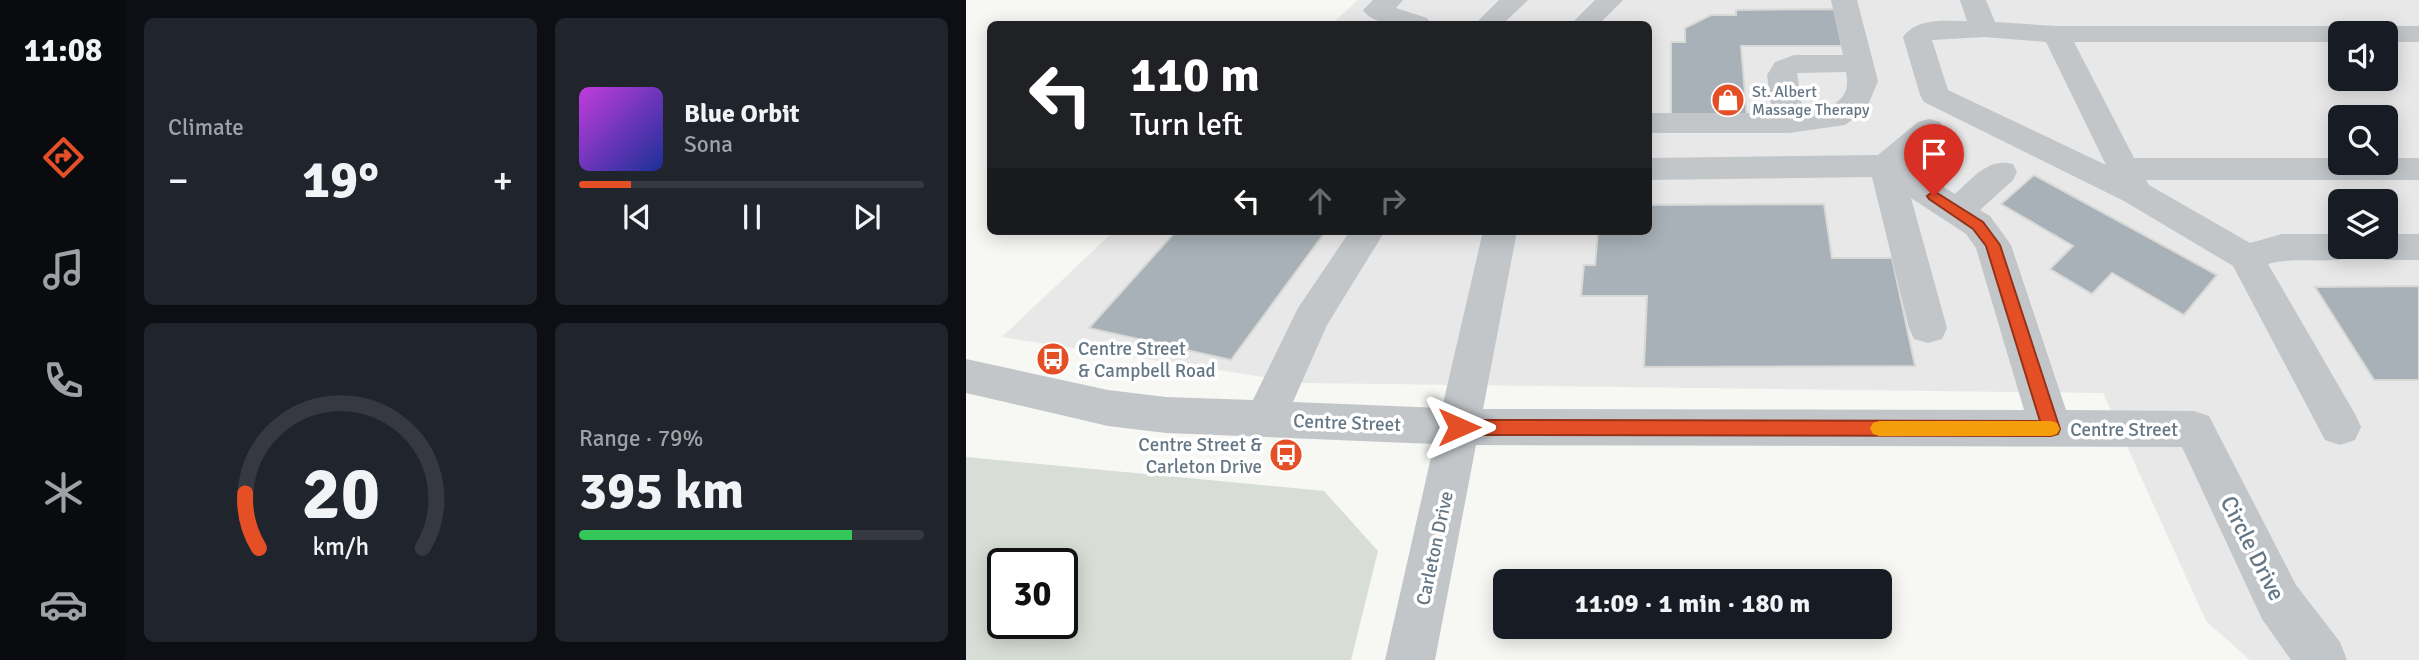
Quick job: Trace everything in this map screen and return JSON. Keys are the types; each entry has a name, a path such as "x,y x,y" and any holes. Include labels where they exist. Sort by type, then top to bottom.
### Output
{"street":[{"path":"1390,0 1376,10 1408,21"},
{"path":"1491,21 1515,0"},
{"path":"1587,21 1610,0"},
{"path":"1652,123 1788,123 1834,118 1855,103 1863,81 1844,0"},
{"path":"1973,0 1984,29"},
{"path":"2328,34 2056,34 1984,29 1929,30 1917,37 1936,95 2130,181 2246,257 2340,427"},
{"path":"2056,34 2130,181"},
{"path":"2398,34 2419,34"},
{"path":"1788,123 1782,75 1785,68 1794,64 1858,63"},
{"path":"1886,166 1929,129"},
{"path":"1886,166 1928,328"},
{"path":"1652,169 1886,166 1957,211 1978,225 1993,245 2051,429"},
{"path":"2130,181 2419,169"},
{"path":"1957,211 2001,172"},
{"path":"1265,419 1311,319 1365,235"},
{"name":"Carleton Drive","path":"1410,660 1499,235"},
{"path":"2246,257 2282,247 2328,247"},
{"path":"2398,247 2419,247"},
{"name":"Centre Street","path":"966,376 1108,408 1166,415 1459,427 2193,429"},
{"name":"Circle Drive","path":"2193,429 2279,602 2322,660"}],"shaded area":[{"path":"1358,0 2419,0 2419,660 2250,660 2206,621 2103,393 1304,383 1002,337 1110,235 1652,235 1652,21 1335,21"},
{"path":"966,457 1324,491 1378,551 1351,660 966,660"}],"building":[{"path":"1834,9 1842,46 1741,46 1747,118 1671,119 1671,42 1685,42 1685,28 1711,15 1736,15 1736,10"},
{"path":"2034,175 2217,275 2184,315 2112,273 2092,294 2050,269 2073,246 2001,204"},
{"path":"1824,204 1832,258 1892,258 1915,366 1644,367 1647,296 1581,296 1584,265 1595,265 1598,235 1652,235 1652,205"},
{"path":"1172,235 1323,235 1231,360 1089,328"},
{"path":"2419,286 2419,380 2374,380 2315,287"}],"slow traffic":[{"path":"1879,428 2051,429"}],"place":[{"name":"St. Albert Massage Therapy","path":"1728,100"},
{"name":"Centre Street & Campbell Road","path":"1053,359"},
{"name":"Centre Street & Carleton Drive","path":"1286,455"}],"route":[{"path":"1459,427 2051,429 1993,245 1978,225 1934,196"}]}
